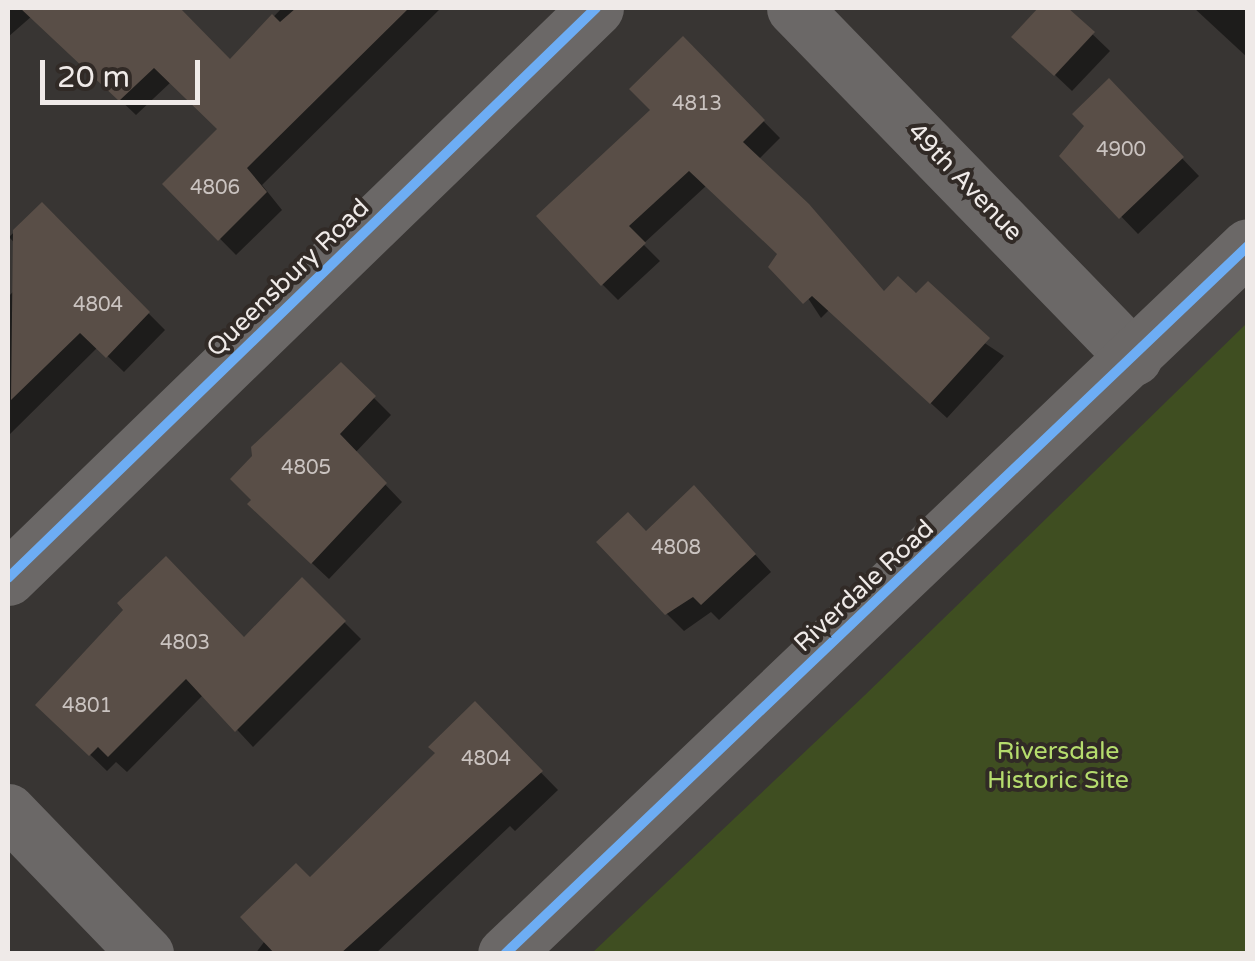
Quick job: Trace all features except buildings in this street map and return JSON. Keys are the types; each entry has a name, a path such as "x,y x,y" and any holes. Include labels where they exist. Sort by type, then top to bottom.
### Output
{"street":[{"name":"Queensbury Road","path":"8,578 596,8"},
{"name":"49th Avenue","path":"794,8 1134,358"},
{"name":"Riverdale Road","path":"505,954 1248,246"},
{"path":"8,811 146,954"}],"green space":[{"name":"Riversdale Historic Site","path":"1247,323 1247,953 592,953 865,695"}],"cycle path":[{"path":"8,578 596,8"},
{"path":"505,954 1248,246"}]}
